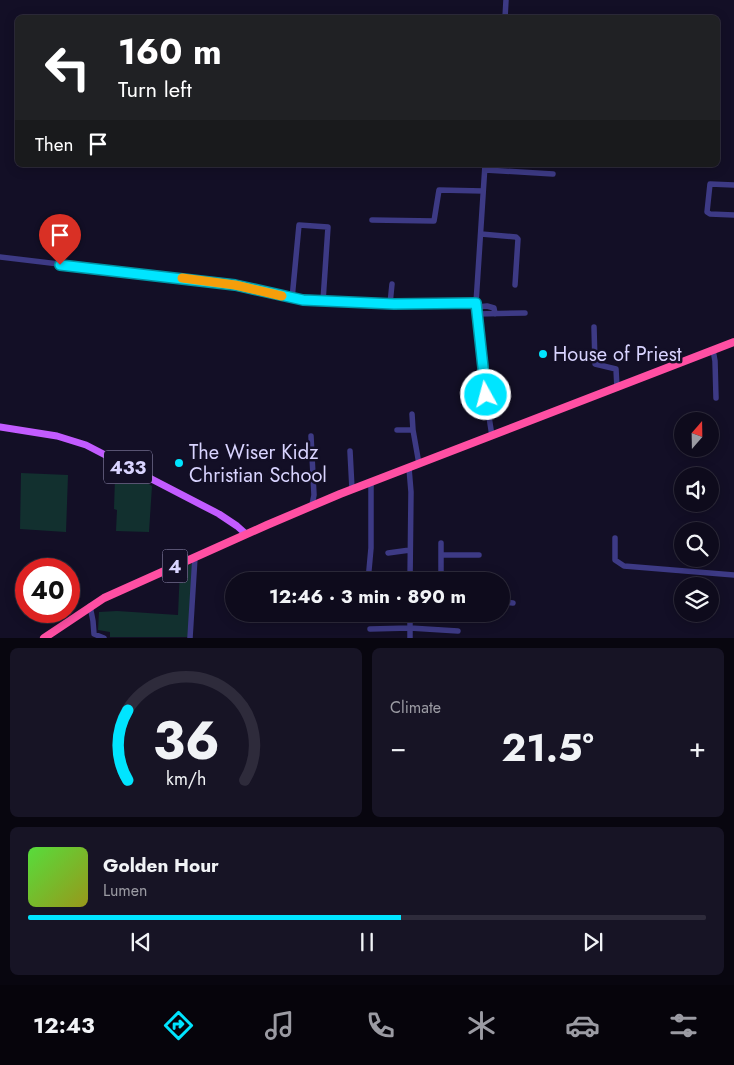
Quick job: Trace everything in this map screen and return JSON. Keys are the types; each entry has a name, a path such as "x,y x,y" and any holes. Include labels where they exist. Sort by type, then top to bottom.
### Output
{"highway":[{"name":"4","path":"44,638 90,606 134,583 312,505 734,342"}],"main road":[{"name":"433","path":"0,427 57,436 86,445 219,514 238,526 246,534"}],"street":[{"path":"505,15 506,0"},
{"path":"492,436 484,385 477,308 485,168 553,174"},
{"path":"734,185 710,184 707,212 710,214 734,215"},
{"path":"372,220 434,221 439,190 483,191"},
{"path":"292,299 299,225 328,227 323,301"},
{"path":"481,234 516,237 518,239 515,285"},
{"path":"0,257 235,285 292,299 477,308 495,314 525,313"},
{"path":"390,304 392,284"},
{"path":"594,327 594,364 616,369 617,388"},
{"path":"713,350 716,398"},
{"path":"412,414 419,464"},
{"path":"397,430 413,430"},
{"path":"311,436 314,495 312,505"},
{"path":"350,451 352,490"},
{"path":"409,468 411,492 410,572"},
{"path":"369,572 371,548 371,482"},
{"path":"615,538 615,560 624,566 734,575"},
{"path":"441,543 441,572"},
{"path":"388,553 410,550"},
{"path":"441,555 479,555"},
{"path":"190,638 195,557"},
{"path":"90,606 94,634 104,638"},
{"path":"410,622 410,638"},
{"path":"370,629 410,628 458,631"}],"green space":[{"path":"21,473 68,475 66,532 20,529"},
{"path":"115,478 142,480 152,486 149,532 116,531 117,510 114,509"},
{"path":"194,563 189,637 110,637 110,632 98,630 99,612 117,611 178,615 180,568"}],"slow traffic":[{"path":"182,278 235,285 282,296"}],"place":[{"name":"House of Priest","path":"543,354"},
{"name":"The Wiser Kidz Christian School","path":"179,463"}],"route":[{"path":"60,265 235,285 292,299 394,304 476,303 486,395"}]}
